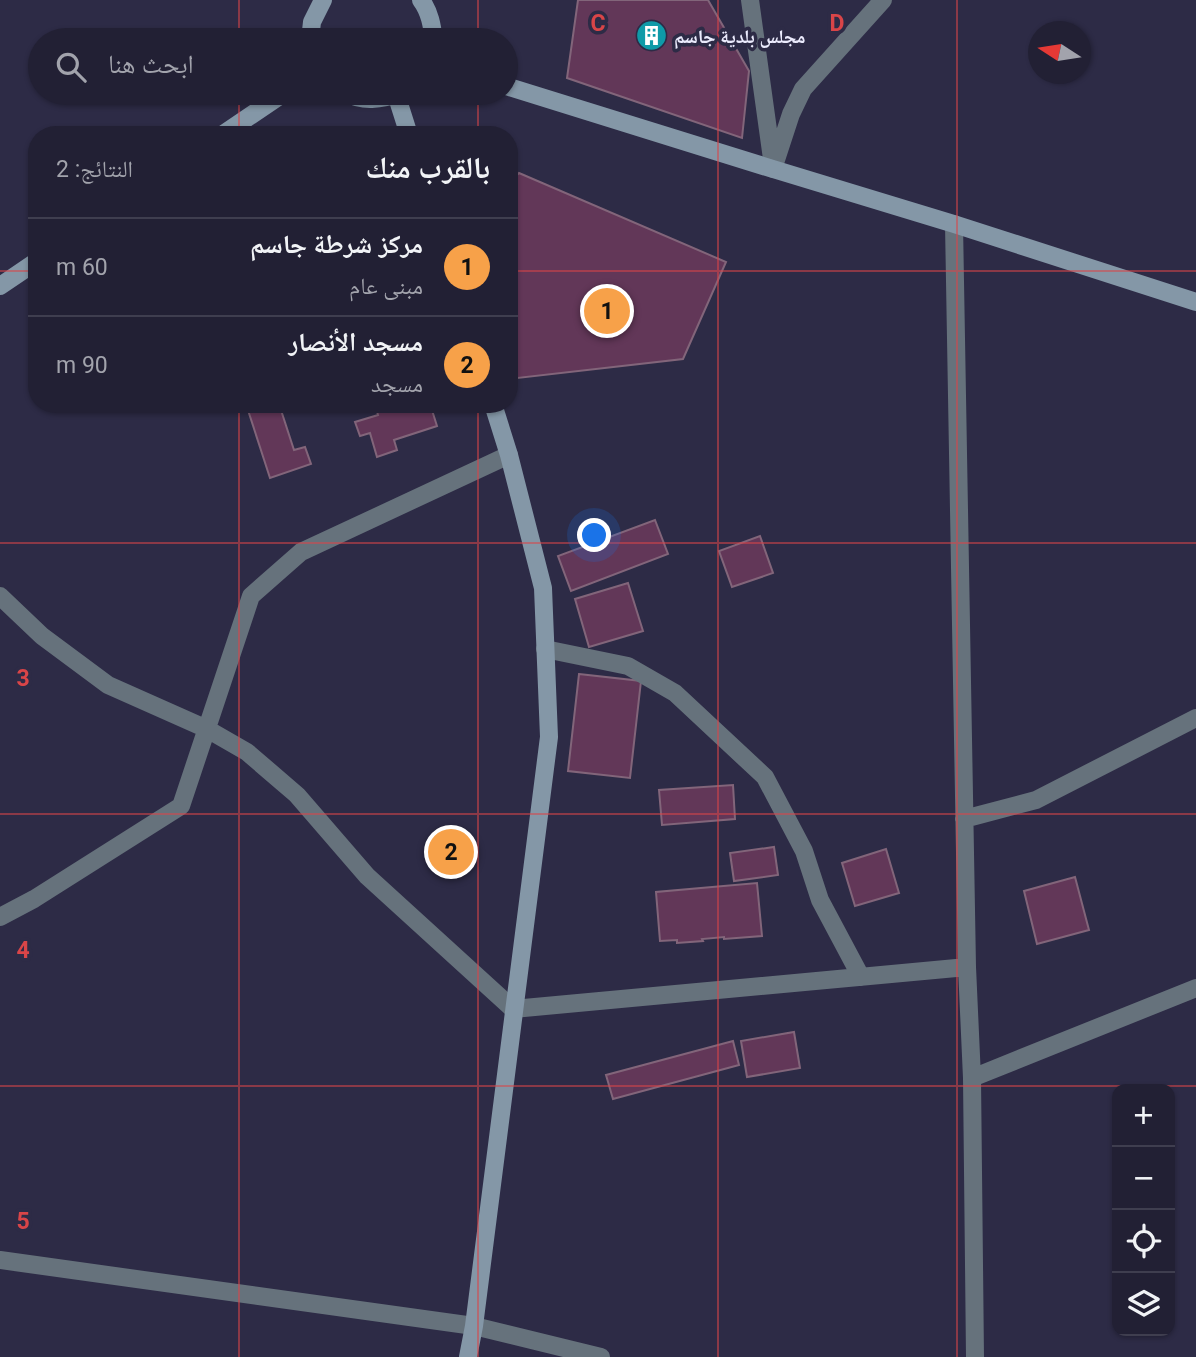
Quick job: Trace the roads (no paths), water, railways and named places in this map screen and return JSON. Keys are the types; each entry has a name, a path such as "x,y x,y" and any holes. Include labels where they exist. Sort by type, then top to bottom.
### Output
{"main road":[{"path":"311,28 323,0"},
{"path":"421,0 433,28"},
{"path":"518,90 954,224 1196,302"},
{"path":"235,126 266,105"},
{"path":"400,105 406,126"},
{"path":"0,286 28,267"},
{"path":"468,1357 549,737 542,588 496,413"}],"street":[{"path":"750,0 773,169"},
{"path":"773,169 803,89 883,0"},
{"path":"954,224 967,967 972,1078 975,1357"},
{"path":"0,917 34,899 181,806 251,596 301,552 509,455"},
{"path":"0,596 42,636 108,685 207,729 247,752 297,795 367,876 513,1009 967,967"},
{"path":"545,649 628,666 675,693 765,777 804,851 820,900 861,977"},
{"path":"964,820 1036,800 1196,718"},
{"path":"972,1078 1196,988"},
{"path":"0,1260 474,1325 601,1357"}],"place":[{"name":"مجلس بلدية جاسم","path":"651,36"},
{"name":"مركز شرطة جاسم","path":"607,311"},
{"name":"مسجد الأنصار","path":"451,852"}]}
